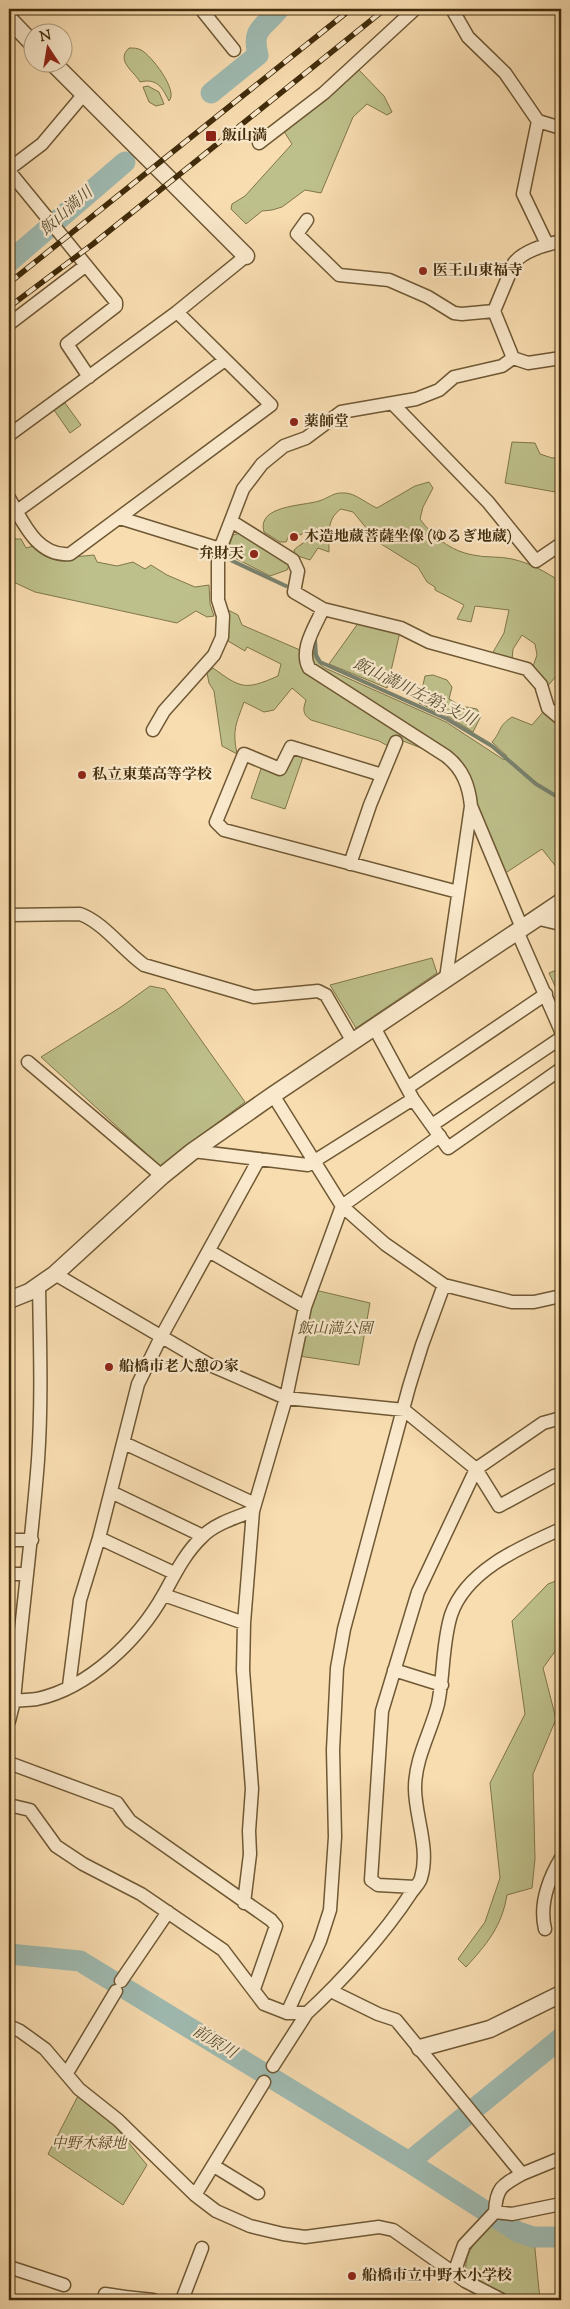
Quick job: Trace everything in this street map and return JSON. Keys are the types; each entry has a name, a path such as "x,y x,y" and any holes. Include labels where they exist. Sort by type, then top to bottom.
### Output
{"street":[{"path":"201,9 234,50"},
{"path":"258,143 324,93 415,9"},
{"path":"452,9 468,37 504,73 538,121 561,128"},
{"path":"9,19 22,33"},
{"path":"9,435 177,312 246,256 62,72"},
{"path":"84,94 42,144 9,170 50,224 116,304 67,344 89,377"},
{"path":"538,121 523,194 547,244"},
{"path":"307,220 297,234 340,275 389,280 428,297 454,313 462,314 494,310"},
{"path":"561,241 547,244 518,258 494,310 513,358 528,363 561,358"},
{"path":"9,324 86,266"},
{"path":"9,498 38,545 62,554 70,554 271,405 177,312"},
{"path":"154,730 164,711 214,655 222,637 223,616 218,600 220,549 244,489 262,464 284,446 306,438 341,412 416,399 439,390 454,377 502,366 513,358"},
{"path":"16,510 225,360"},
{"path":"392,403 488,502 536,561 561,544"},
{"path":"120,518 220,549"},
{"path":"231,521 293,560 298,576 294,592 323,609 401,628 429,642 527,669 541,685 548,708 561,719"},
{"path":"323,609 305,650 304,660 309,668 451,760 465,778 470,792 471,806 446,978"},
{"path":"350,864 396,742"},
{"path":"382,775 291,747 280,769 244,754 216,822 224,830 458,892"},
{"path":"471,806 561,1031"},
{"path":"9,1300 39,1286 56,1274 162,1176 193,1151 273,1095 561,902"},
{"path":"9,915 80,914 86,916 91,918 130,955 144,965 254,997 318,991 326,995 353,1042"},
{"path":"540,916 561,922"},
{"path":"193,1151 308,1165 315,1162 546,994"},
{"path":"374,1028 410,1093 448,1148 561,1069"},
{"path":"432,1125 561,1038"},
{"path":"28,1062 162,1176"},
{"path":"273,1095 342,1206 386,1244 444,1285 512,1302 534,1302 561,1296"},
{"path":"244,1903 250,1854 249,1831 252,1790 243,1670 244,1623 254,1508 286,1398 305,1307 342,1206 440,1136"},
{"path":"69,1686 80,1600 99,1538 138,1384 161,1337 259,1159"},
{"path":"208,1251 305,1307"},
{"path":"56,1274 208,1364 286,1398 404,1410 476,1469 499,1506 561,1474"},
{"path":"288,2013 320,1941 330,1910 336,1837 333,1750 337,1668 354,1590 422,1345 444,1285"},
{"path":"9,1721 14,1701 26,1574 32,1540 41,1385 39,1286"},
{"path":"414,1887 378,1885 371,1880 382,1712 418,1592 476,1469 543,1423 561,1418"},
{"path":"124,1443 254,1508"},
{"path":"111,1492 203,1536"},
{"path":"14,1701 37,1699 92,1674 116,1654 147,1619 164,1594 174,1573 203,1536 254,1508"},
{"path":"273,2066 307,2013 331,1991 402,1908 421,1879 424,1853 415,1787 423,1747 436,1712 442,1685 442,1659 450,1624 461,1595 475,1578 494,1565 521,1548 561,1529"},
{"path":"99,1538 174,1573"},
{"path":"9,1540 32,1540"},
{"path":"9,1574 26,1574"},
{"path":"164,1594 244,1623"},
{"path":"394,1670 442,1685"},
{"path":"9,1763 117,1803 130,1821 276,1926 254,1989"},
{"path":"9,1805 30,1810 56,1846 83,1864 141,1894 223,1950 264,2004 288,2013 307,2013"},
{"path":"545,1929 542,1905 550,1880 561,1858"},
{"path":"67,2073 118,1986 168,1912"},
{"path":"331,1991 378,2014 396,2020 522,2174"},
{"path":"420,2048 490,2029 560,1992"},
{"path":"9,2026 20,2031 45,2049 79,2089 118,2120 194,2195 216,2211 250,2226 305,2237 379,2228 393,2230 465,2281 502,2300"},
{"path":"194,2195 214,2166 264,2082"},
{"path":"454,2273 464,2245 495,2212 499,2189 522,2174 561,2158"},
{"path":"214,2166 258,2193"},
{"path":"495,2212 512,2214 561,2204"},
{"path":"182,2300 202,2248"},
{"path":"9,2267 64,2284"},
{"path":"105,2294 124,2299 152,2300"}],"green space":[{"path":"129,48 141,50 157,66 170,90 171,96 169,101 158,85 151,81 140,82 127,66 124,57"},
{"path":"359,70 384,96 392,112 387,115 367,104 353,117 321,193 305,190 282,207 262,211 246,224 231,209 232,204 245,196 292,144 283,130"},
{"path":"148,86 159,92 164,104 156,106 149,102 143,87"},
{"path":"65,403 81,425 70,433 54,410"},
{"path":"512,442 535,443 540,454 552,458 561,457 561,493 505,483"},
{"path":"429,482 433,488 423,507 420,519 443,542 465,553 507,558 525,563 544,571 561,582 561,670 547,687 532,669 537,655 535,644 522,635 513,649 512,660 492,654 504,633 509,610 475,606 471,622 457,619 464,605 435,590 435,587 427,582 418,567 378,542 353,512 341,509 336,513 329,528 329,552 318,548 310,560 295,555 294,550 311,536 305,530 301,535 291,532 286,542 280,542 264,532 263,523 267,516 283,508 319,501 334,494 349,493 377,508 415,486"},
{"path":"9,532 16,539 21,539 26,548 37,545 73,557 94,555 97,562 117,566 133,562 145,569 151,565 167,575 195,587 209,585 210,604 214,616 207,617 196,611 177,623 35,592 9,580"},
{"path":"240,533 286,562 289,566 287,570 270,576 229,555 228,549 233,535"},
{"path":"226,609 238,615 242,625 300,650 300,663 306,672 421,748 393,737 388,746 379,741 311,720 304,711 306,700 292,688 274,710 264,712 244,702 236,727 237,754 222,746 214,691 209,683 207,673 213,668 230,680 243,685 250,685 278,676 281,664 247,647 245,651 228,641"},
{"path":"359,622 400,632 387,688 329,664"},
{"path":"312,647 319,664 325,668 446,722 504,760 507,756 492,742 502,726 512,717 532,725 544,711 561,724 561,873 542,849 504,874 474,803 469,776 315,668 310,658"},
{"path":"433,675 447,680 452,687 449,699 461,706 477,709 481,716 473,732 449,717 419,703 425,676"},
{"path":"293,751 304,754 285,809 251,798 262,766 280,774"},
{"path":"432,958 437,973 356,1028 330,985"},
{"path":"559,969 561,975 560,997 549,973"},
{"path":"150,986 165,989 245,1102 160,1166 41,1057 121,1007"},
{"name":"飯山満公園","path":"315,1290 370,1303 359,1365 299,1356"},
{"path":"561,1579 561,1643 543,1668 556,1719 533,1774 535,1859 532,1888 507,1895 505,1906 493,1934 466,1967 458,1959 485,1922 500,1878 490,1783 525,1714 512,1621 548,1584"},
{"name":"中野木緑地","path":"79,2094 114,2125 147,2165 123,2205 48,2154"},
{"path":"495,2221 517,2234 534,2239 540,2300 497,2300 499,2292 466,2273 467,2257 470,2250"}],"waterway":[{"name":"飯山満川","path":"211,93 258,55 256,39 260,29 279,9"},
{"name":"飯山満川","path":"9,262 125,162"},
{"name":"飯山満川左第3支川","path":"224,557 286,586"},
{"name":"飯山満川左第3支川","path":"315,640 316,655 320,662 447,719 492,746 536,784 561,799"},
{"name":"前原川","path":"9,1954 80,1961 409,2162 561,2038"},
{"name":"前原川","path":"409,2162 518,2232 533,2237 561,2237"}],"railway":[{"path":"9,283 351,9"},
{"path":"9,307 93,244 385,9"}],"place":[{"name":"飯山満","path":"211,136"},
{"name":"医王山東福寺","path":"423,271"},
{"name":"薬師堂","path":"294,422"},
{"name":"木造地蔵菩薩坐像 (ゆるぎ地蔵)","path":"294,537"},
{"name":"弁財天","path":"254,554"},
{"name":"私立東葉高等学校","path":"82,775"},
{"name":"船橋市老人憩の家","path":"109,1367"},
{"name":"船橋市立中野木小学校","path":"352,2276"}]}
